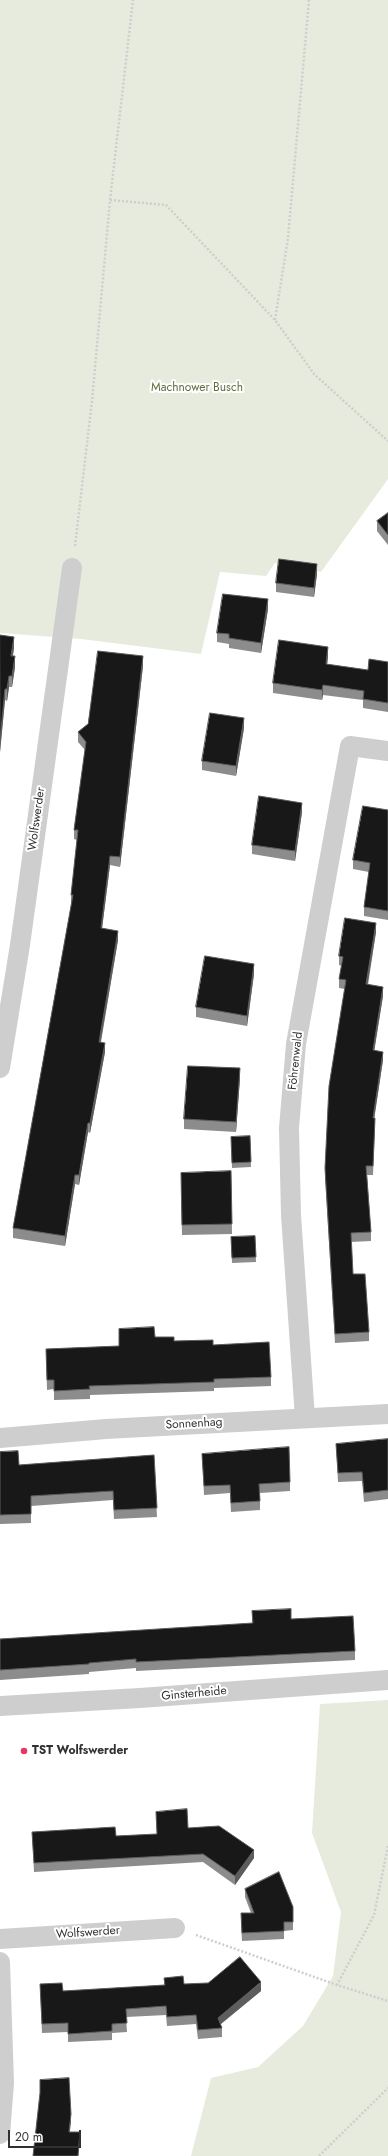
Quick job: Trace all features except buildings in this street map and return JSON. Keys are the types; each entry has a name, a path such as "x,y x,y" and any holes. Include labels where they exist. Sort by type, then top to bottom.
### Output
{"street":[{"name":"Wolfswerder","path":"0,1068 20,945 72,568"},
{"name":"Föhrenwald","path":"306,1418 291,1200 289,1128 296,1044 350,746 388,751"},
{"name":"Sonnenhag","path":"0,1438 106,1429 388,1414"},
{"name":"Ginsterheide","path":"0,1706 140,1698 388,1680"},
{"name":"Wolfswerder","path":"0,1939 175,1928"},
{"path":"0,1962 4,2083 0,2134"}],"path":[{"path":"72,568 92,401 110,200 133,0"},
{"path":"275,320 288,238 309,0"},
{"path":"110,200 166,205 275,320 314,374 388,441"},
{"path":"337,1985 374,1915 388,1846"},
{"path":"175,1928 337,1985 388,2000"},
{"path":"319,2156 388,2088"}],"green space":[{"name":"Machnower Busch","path":"0,0 388,0 388,479 321,572 275,563 266,576 220,572 201,654 81,639 0,633"},
{"path":"388,1700 388,2156 191,2156 211,2078 258,2067 303,2026 333,1976 341,1912 312,1833 320,1704"}],"place":[{"name":"TST Wolfswerder","path":"24,1751"}]}
